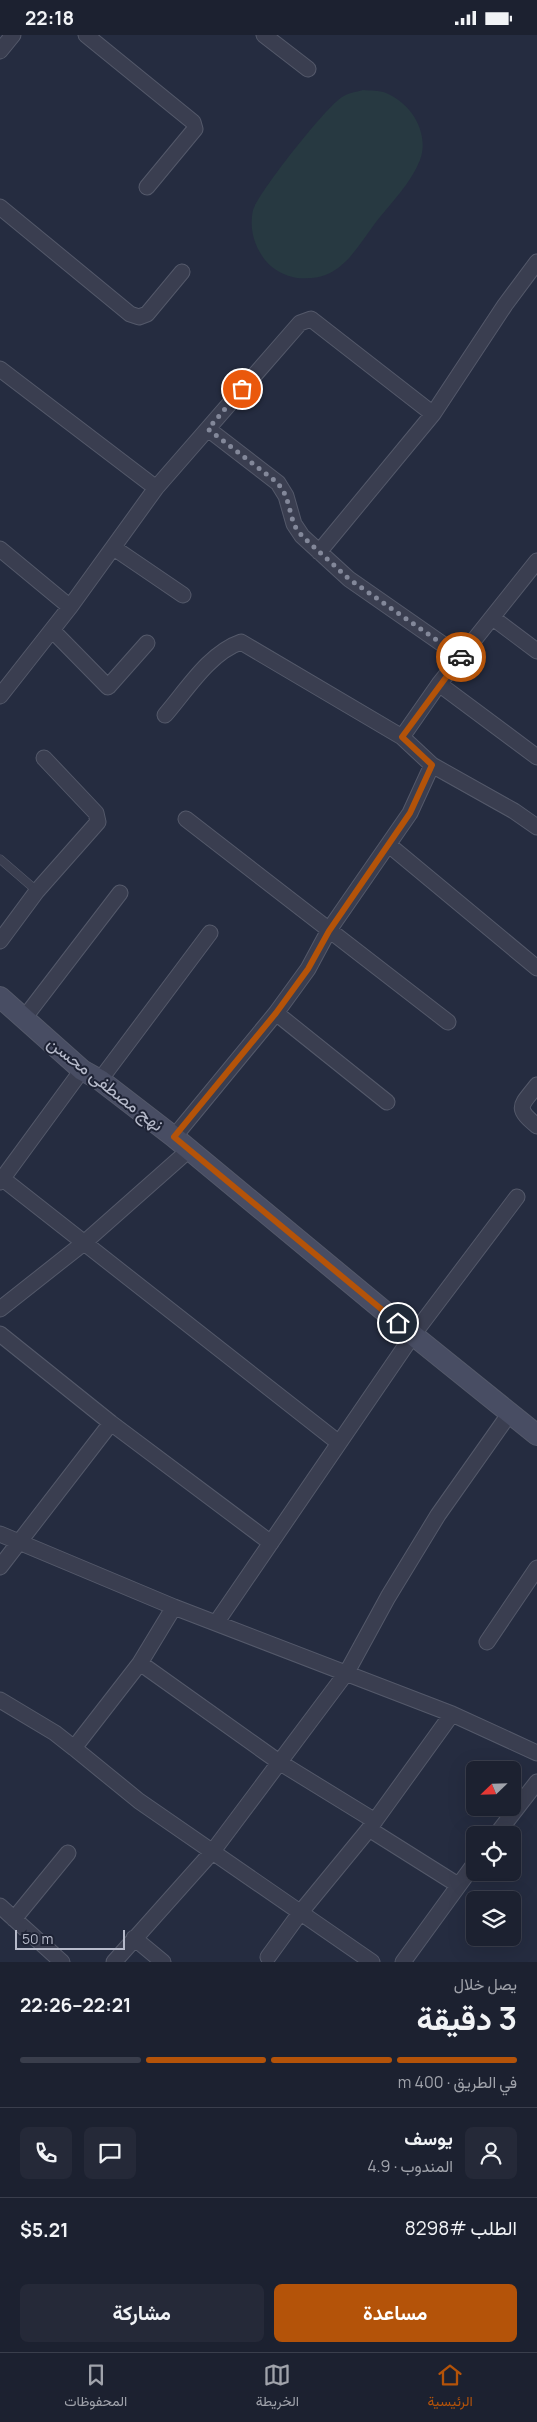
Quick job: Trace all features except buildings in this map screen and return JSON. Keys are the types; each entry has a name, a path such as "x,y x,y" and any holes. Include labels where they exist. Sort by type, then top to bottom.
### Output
{"main road":[{"name":"نهج مصطفى محسن","path":"0,997 25,1017 82,1070 100,1080 181,1143 413,1335 510,1413 536,1431"}],"street":[{"path":"0,51 13,35"},
{"path":"86,35 193,122 196,129 147,187"},
{"path":"264,35 308,69"},
{"path":"0,207 130,314 139,317 147,314 182,272"},
{"path":"319,552 433,414 504,305 537,262"},
{"path":"0,696 70,607 156,488 300,323 311,319 433,414"},
{"path":"0,369 156,488"},
{"path":"208,429 278,483 286,496 294,525 319,552 349,579 383,605 417,625 461,657"},
{"path":"114,548 183,595"},
{"path":"0,549 70,607"},
{"path":"402,737 439,684 537,561"},
{"path":"493,618 537,651"},
{"path":"52,631 108,687 147,643"},
{"path":"165,715 205,669 227,648 241,642 402,737 432,765 514,811 537,827"},
{"path":"439,684 537,757"},
{"path":"0,941 37,891 98,822 99,818 44,758"},
{"path":"0,1309 85,1243 181,1143 308,969 329,931 410,813 432,765"},
{"path":"186,819 448,1022"},
{"path":"389,845 537,968"},
{"path":"25,1017 120,893"},
{"path":"100,1080 210,933"},
{"path":"276,1013 387,1102"},
{"path":"82,1070 1,1181 85,1243 339,1443"},
{"path":"537,1085 522,1105 522,1114 537,1126"},
{"path":"216,1623 413,1335 517,1197"},
{"path":"0,1334 111,1423 271,1543"},
{"path":"114,1962 213,1851 278,1762 347,1673 388,1597 438,1515 510,1413"},
{"path":"0,1567 111,1423"},
{"path":"0,1534 174,1607 452,1714 537,1753"},
{"path":"487,1642 537,1568"},
{"path":"74,1748 140,1663 174,1607"},
{"path":"140,1663 278,1762 458,1885"},
{"path":"0,1700 55,1733 139,1801 372,1962"},
{"path":"268,1957 300,1913 372,1825 452,1714"},
{"path":"503,1826 537,1782"},
{"path":"14,1919 68,1853"},
{"path":"403,1962 466,1875"},
{"path":"0,1906 62,1962"},
{"path":"134,1938 163,1962"}],"lane":[{"path":"0,859 37,891"}],"shaded area":[{"path":"363,90 386,93 410,111 420,130 422,150 420,160 406,185 344,263 330,273 318,277 297,278 288,276 275,270 261,255 253,237 253,210 279,169 322,117 342,97"}],"way so far":[{"path":"242,389 208,429 278,483 286,496 294,525 302,536 319,552 349,579 383,605 417,625 461,657"}],"route":[{"path":"398,1323 174,1137 276,1013 308,969 329,931 410,813 432,765 402,737 439,684 461,657"}]}
